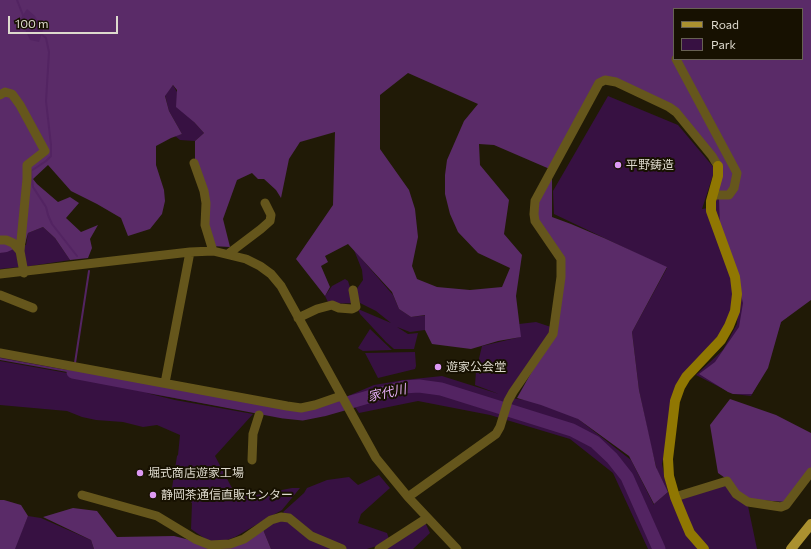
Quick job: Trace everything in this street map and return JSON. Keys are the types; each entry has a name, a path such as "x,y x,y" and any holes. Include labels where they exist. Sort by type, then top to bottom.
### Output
{"main road":[{"path":"791,549 811,524"}],"street":[{"path":"677,60 736,173 734,188 729,195 713,195"},
{"path":"408,497 496,434 500,427 508,401 513,392 553,334 561,278 561,259 535,221 534,214 536,201 599,83 605,80 616,82 669,107 676,112 712,156 718,166 718,176 711,201 711,211 735,277 737,294 735,311 722,340 686,377 680,387 675,401 668,459 669,476 675,497 690,533 704,549"},
{"path":"0,95 4,92 12,94 20,105 45,152 27,165 20,251 24,272"},
{"path":"194,163 204,191 206,203 205,225 213,251"},
{"path":"228,254 261,230 270,221 271,215 265,203"},
{"path":"0,240 6,240 12,243 20,251"},
{"path":"0,274 190,252 213,251 246,259 260,266 271,274 281,286 376,458 408,497 457,549"},
{"path":"166,383 190,252"},
{"path":"298,318 317,309 332,305 339,308 352,309 356,307 353,290"},
{"path":"0,295 33,308"},
{"path":"0,353 301,408 341,396"},
{"path":"252,460 253,434 259,415"},
{"path":"675,497 727,481 736,494 748,502 781,507 786,505 811,472"},
{"path":"82,495 157,516 195,539 210,545 230,544 244,539 272,520 281,517 289,518 311,536 342,549"},
{"path":"379,549 427,518"}],"green space":[{"path":"673,54 673,60 724,60 760,88 768,108 761,128 761,201 776,237 787,318 782,319 765,371 751,396 733,394 696,375 723,350 737,324 739,287 734,275 734,304 729,323 719,343 690,372 678,388 662,464 668,492 657,470 651,447 639,390 632,332 667,268 554,214 553,191 608,96 678,125 715,169 702,209 708,208 733,271 711,211 721,165 676,112 635,91"},
{"path":"173,85 194,122 204,133 195,141 180,140 175,136 182,134 169,111 165,95"},
{"path":"43,227 55,238 70,260 24,267 22,246 26,245 28,233"},
{"path":"15,248 19,267 0,269 0,253"},
{"path":"354,250 393,295 399,309 411,317 428,315 425,330 410,332 397,327 408,334 418,333 414,349 394,349 360,314 358,309 391,323 376,311 360,303 356,290 363,280 362,270"},
{"path":"345,279 348,281 355,303 329,304 325,296 332,286"},
{"path":"536,322 554,328 510,398 533,401 573,415 631,460 654,505 668,492 688,535 699,549 648,549 613,473 570,439 490,415 418,401 359,413 348,396 374,385 442,376 499,394 475,385 476,371 482,346 520,337 519,324"},
{"path":"370,329 392,350 363,351 358,348"},
{"path":"415,352 415,369 378,378 365,353"},
{"path":"0,354 301,409 336,399 339,410 302,418 274,416 146,393 175,400 253,414 215,456 232,488 251,496 292,488 300,488 282,510 235,537 214,545 191,529 192,503 172,488 180,435 157,425 143,427 123,422 96,420 82,417 67,411 0,405 0,361 73,374 63,369 0,358"},
{"path":"379,475 390,488 361,514 358,523 387,533 390,542 424,520 430,533 413,549 379,549 387,543 367,549 271,549 262,527 289,517 283,512 304,493 307,488 327,480 349,477 358,485"},
{"path":"727,481 748,506 757,549 709,549 688,529 676,500"},
{"path":"28,516 41,518 91,540 94,549 14,549"}],"shaded area":[{"path":"0,0 811,0 811,300 781,322 768,368 752,394 733,394 699,374 715,362 739,327 743,303 734,266 720,229 718,166 676,112 616,82 599,83 552,170 494,145 479,144 480,165 509,200 504,234 522,255 516,296 521,337 498,341 471,349 432,344 425,330 425,315 411,317 399,309 392,292 348,244 325,256 328,262 321,266 330,287 325,296 296,259 333,205 335,132 300,142 289,159 281,198 276,190 264,179 258,179 252,173 237,180 223,219 230,247 211,246 195,161 195,141 204,133 194,122 176,107 177,90 173,85 165,96 169,111 182,134 156,146 156,165 164,190 165,201 162,214 150,229 128,236 121,218 71,191 48,165 33,179 37,184 58,202 70,197 79,203 66,218 81,232 98,225 90,239 92,248 88,258 70,260 55,238 43,227 28,233 25,244 7,252 0,253","holes":["408,73 478,104 464,121 447,160 445,194 450,214 458,232 478,253 510,268 502,287 470,290 437,287 417,279 412,266 418,237 415,209 409,190 380,149 380,95"]},
{"path":"27,9 35,16 43,30 39,42 30,40 24,27 21,18"},
{"path":"552,170 552,217 604,238 667,267 632,332 639,390 656,467 668,492 654,504 629,456 578,419 517,398 553,334 559,255 538,226 535,201"},
{"path":"730,399 776,415 811,433 811,468 786,502 744,499 728,480 718,473 710,425"},
{"path":"0,500 21,505 28,516 15,549 0,549"},
{"path":"73,508 97,511 117,537 174,536 210,545 230,544 262,527 271,549 94,549 91,540 43,517"}],"waterway":[{"path":"17,0 24,18"},
{"path":"40,33 46,38 49,52 46,101 51,156 31,171 33,187 46,207 52,224 77,256"},
{"path":"75,363 89,271"},
{"path":"0,359 73,372 74,370"},
{"name":"家代川","path":"73,372 284,412 303,414 323,410 403,387 419,386 441,389 572,430 595,442 612,458 627,477 659,549"}],"place":[{"name":"平野鋳造","path":"618,165"},
{"name":"遊家公会堂","path":"438,367"},
{"name":"堀式商店遊家工場","path":"140,473"},
{"name":"静岡茶通信直販センター","path":"153,495"}]}
